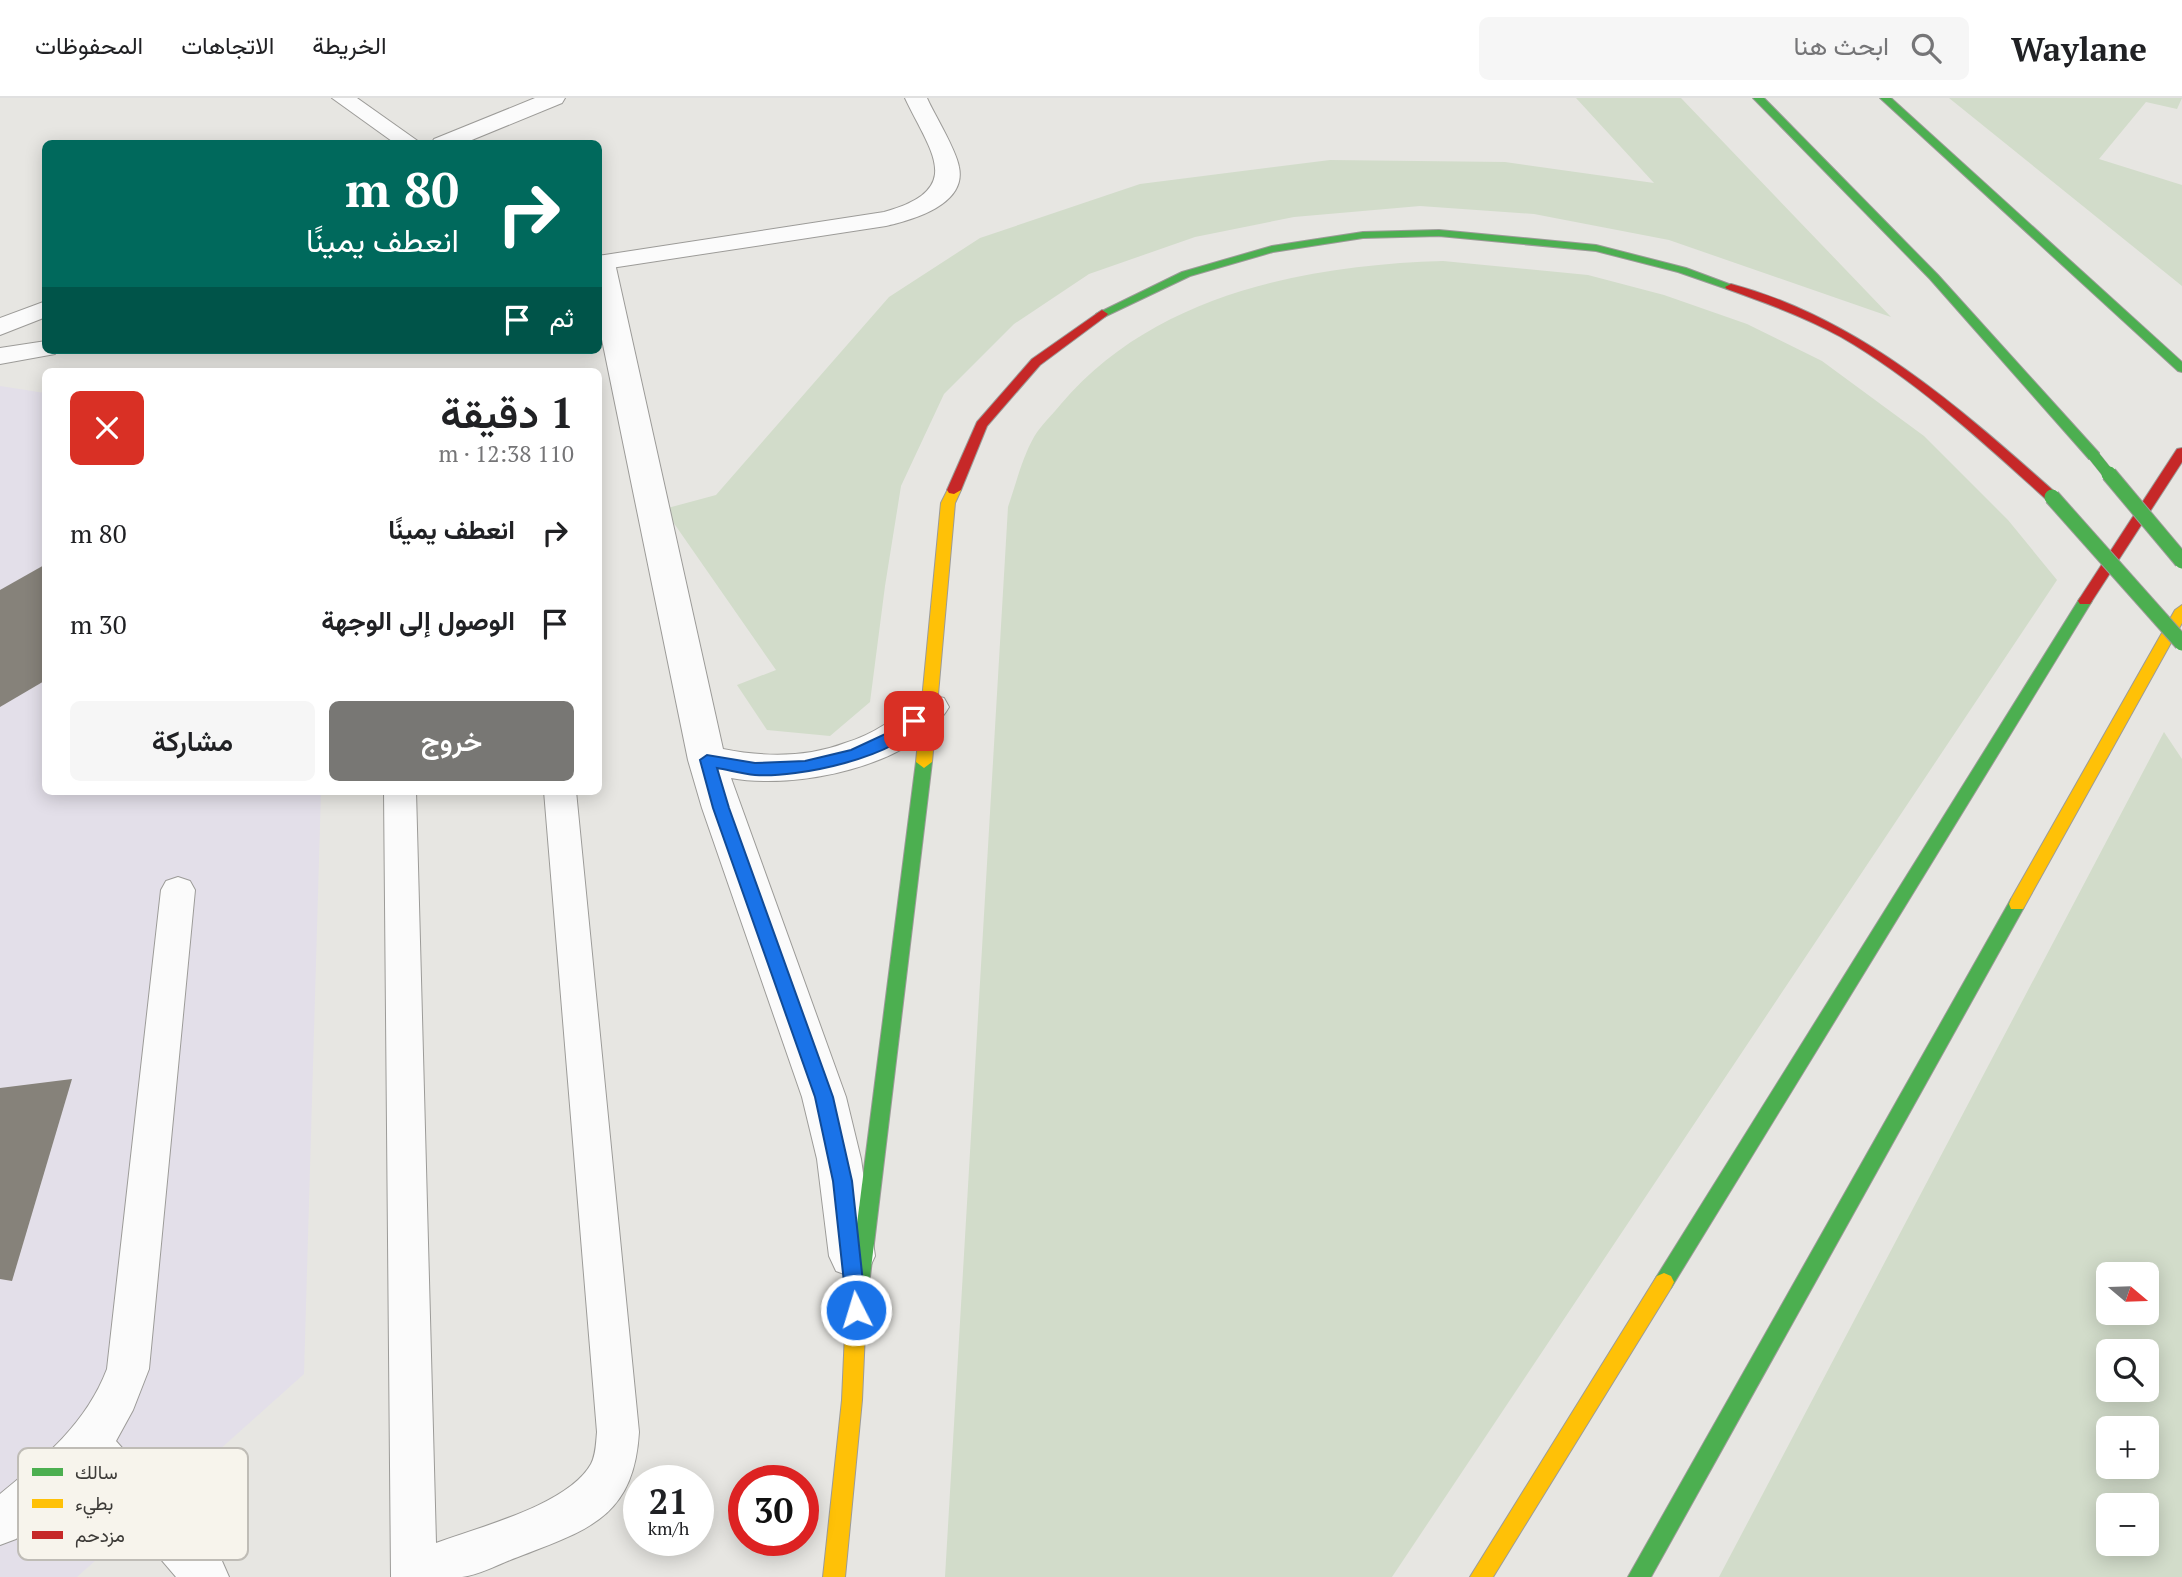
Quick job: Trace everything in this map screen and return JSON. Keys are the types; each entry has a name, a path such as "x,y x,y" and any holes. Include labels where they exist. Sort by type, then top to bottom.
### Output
{"main road":[{"path":"1758,98 1934,277 2094,456 2182,561"},
{"path":"1885,98 2182,368"},
{"path":"834,1577 852,1400 856,1310 931,707 948,503 981,425 1036,362 1098,316 1186,274 1272,249 1363,235 1439,233 1596,248 1682,270 1772,301 1857,342 1970,423 2052,497 2182,643"},
{"path":"2156,345 2182,374"},
{"path":"1481,1577 2077,614 2182,452"},
{"path":"1639,1577 2133,692 2182,610"}],"street":[{"path":"602,272 707,760 721,808 824,1097 843,1186 856,1310"},
{"path":"707,760 755,769 805,767 854,755 897,734 931,707"}],"lane":[{"path":"343,98 405,140"},
{"path":"452,140 554,98"},
{"path":"602,263 886,219 922,207 935,198 949,178 948,167 916,98"},
{"path":"0,327 42,310"},
{"path":"0,356 42,350"},
{"path":"400,795 414,1575 571,1514 592,1499 608,1477 617,1455 618,1432 560,795"},
{"path":"87,1448 116,1404 128,1369 178,890"},
{"path":"91,1444 94,1448"},
{"path":"0,1523 18,1508"},
{"path":"191,1560 206,1577"}],"shaded area":[{"path":"0,386 42,393 42,795 321,795 304,1374 221,1448 18,1448 18,1560 96,1560 77,1577 0,1577"}],"green space":[{"path":"1576,98 1681,98 1891,317 1669,240 1534,214 1420,206 1294,217 1195,237 1089,274 1014,324 944,394 901,486 870,702 830,736 767,730 737,685 776,670 664,509 716,495 889,297 980,238 1140,184 1330,160 1505,162 1654,183"},
{"path":"1949,98 2182,98 2177,109 2146,102 2099,159 2182,185 2182,286"},
{"path":"1443,261 1588,275 1664,295 1747,324 1822,361 1924,436 2008,520 2057,580 1392,1577 945,1577 1008,507 1023,462 1040,428 1099,366 1141,336 1187,311 1236,293 1287,279 1391,264"},
{"path":"2164,732 2182,759 2182,1577 1719,1577"}],"building":[{"path":"42,566 42,682 0,707 0,590"},
{"path":"72,1079 12,1281 0,1279 0,1088"}],"traffic: fast":[{"path":"1758,98 1934,277 2094,456"},
{"path":"1885,98 2182,368"},
{"path":"1102,314 1186,274 1272,249 1363,235 1439,233 1596,248 1682,270 1731,287"},
{"path":"2094,456 2182,561"},
{"path":"2052,497 2182,643"},
{"path":"1664,1282 2085,601"},
{"path":"856,1310 924,762"},
{"path":"1639,1577 2017,904"}],"traffic: slow":[{"path":"924,762 948,503 954,490"},
{"path":"2017,904 2182,610"},
{"path":"1481,1577 1664,1282"},
{"path":"834,1577 852,1400 856,1310"}],"traffic: jam":[{"path":"1731,287 1813,318 1859,343 1959,416 2052,497"},
{"path":"954,490 981,425 1036,362 1102,314"},
{"path":"2085,601 2182,452"}],"route":[{"path":"856,1310 843,1181 824,1097 721,808 707,760 755,769 805,767 854,755 897,734 914,721"}]}
